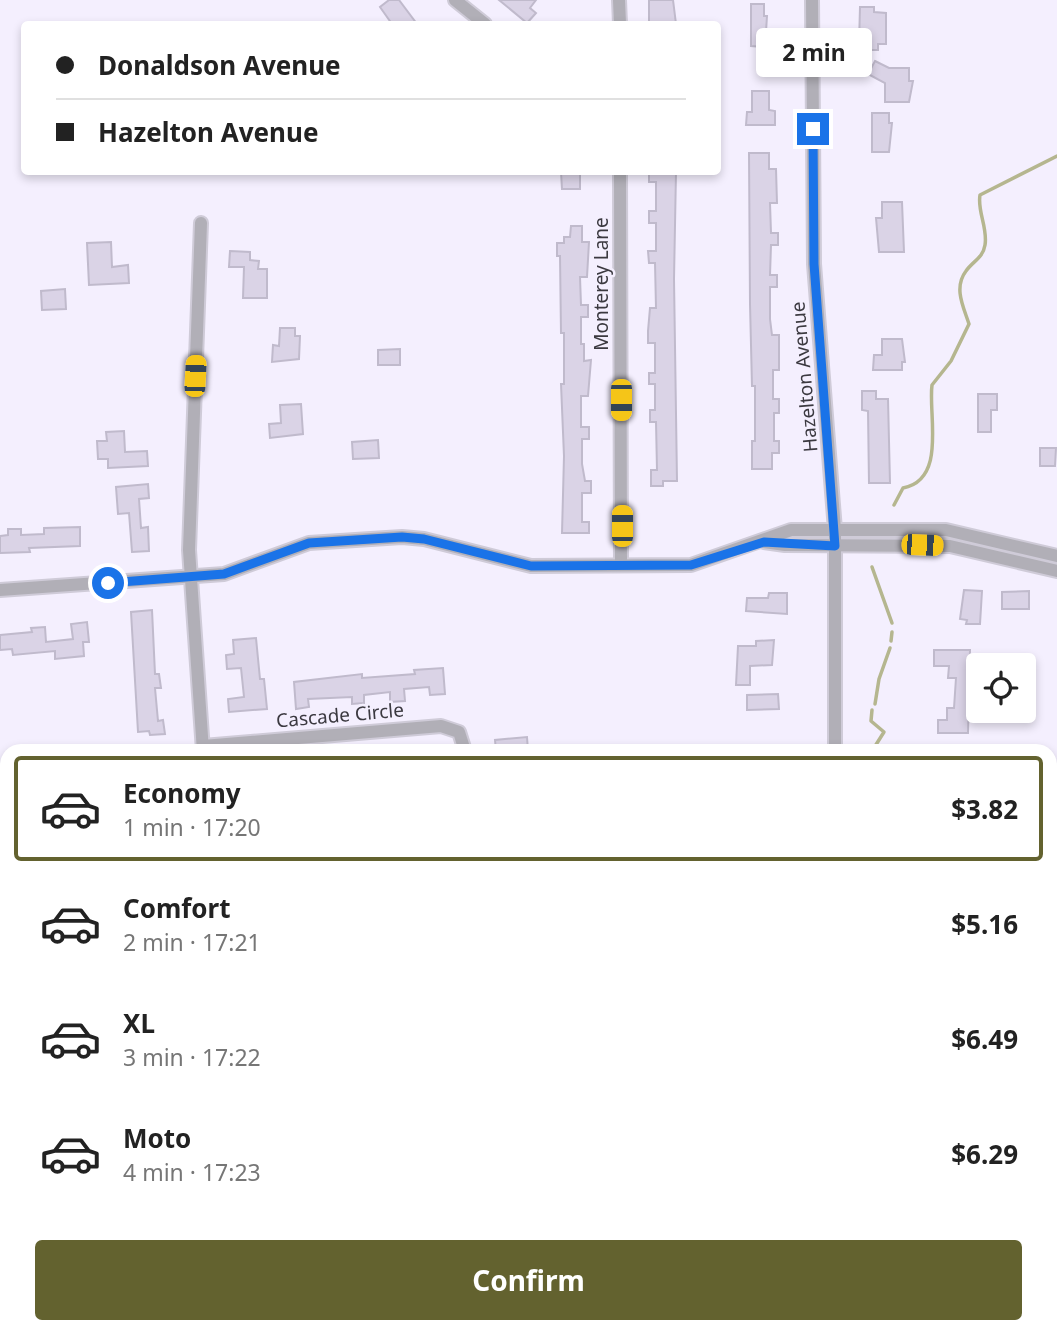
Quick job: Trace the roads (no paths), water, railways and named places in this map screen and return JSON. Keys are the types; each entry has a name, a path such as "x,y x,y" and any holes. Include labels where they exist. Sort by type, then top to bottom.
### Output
{"street":[{"path":"455,0 481,21"},
{"path":"620,0 620,21"},
{"name":"Hazelton Avenue","path":"812,0 814,264 835,530 835,744"},
{"name":"Monterey Lane","path":"620,175 621,565"},
{"path":"201,223 189,522 190,578 203,744"},
{"path":"0,590 190,578 245,568 309,543 402,537 424,539 531,566 691,565 764,542 791,530 963,531 1057,556"},
{"path":"961,548 963,531"},
{"path":"764,542 961,548 1057,571"},
{"name":"Cascade Circle","path":"246,744 442,726 459,732 463,744"}],"waterway":[{"path":"894,505 903,488 917,483 926,473 932,445 932,385 951,361 969,324 960,284 985,245 980,195 1057,156"},
{"path":"872,567 892,623"},
{"path":"891,641 892,632"},
{"path":"875,704 879,679 890,648"},
{"path":"872,710 871,721 884,732 876,744"}]}
